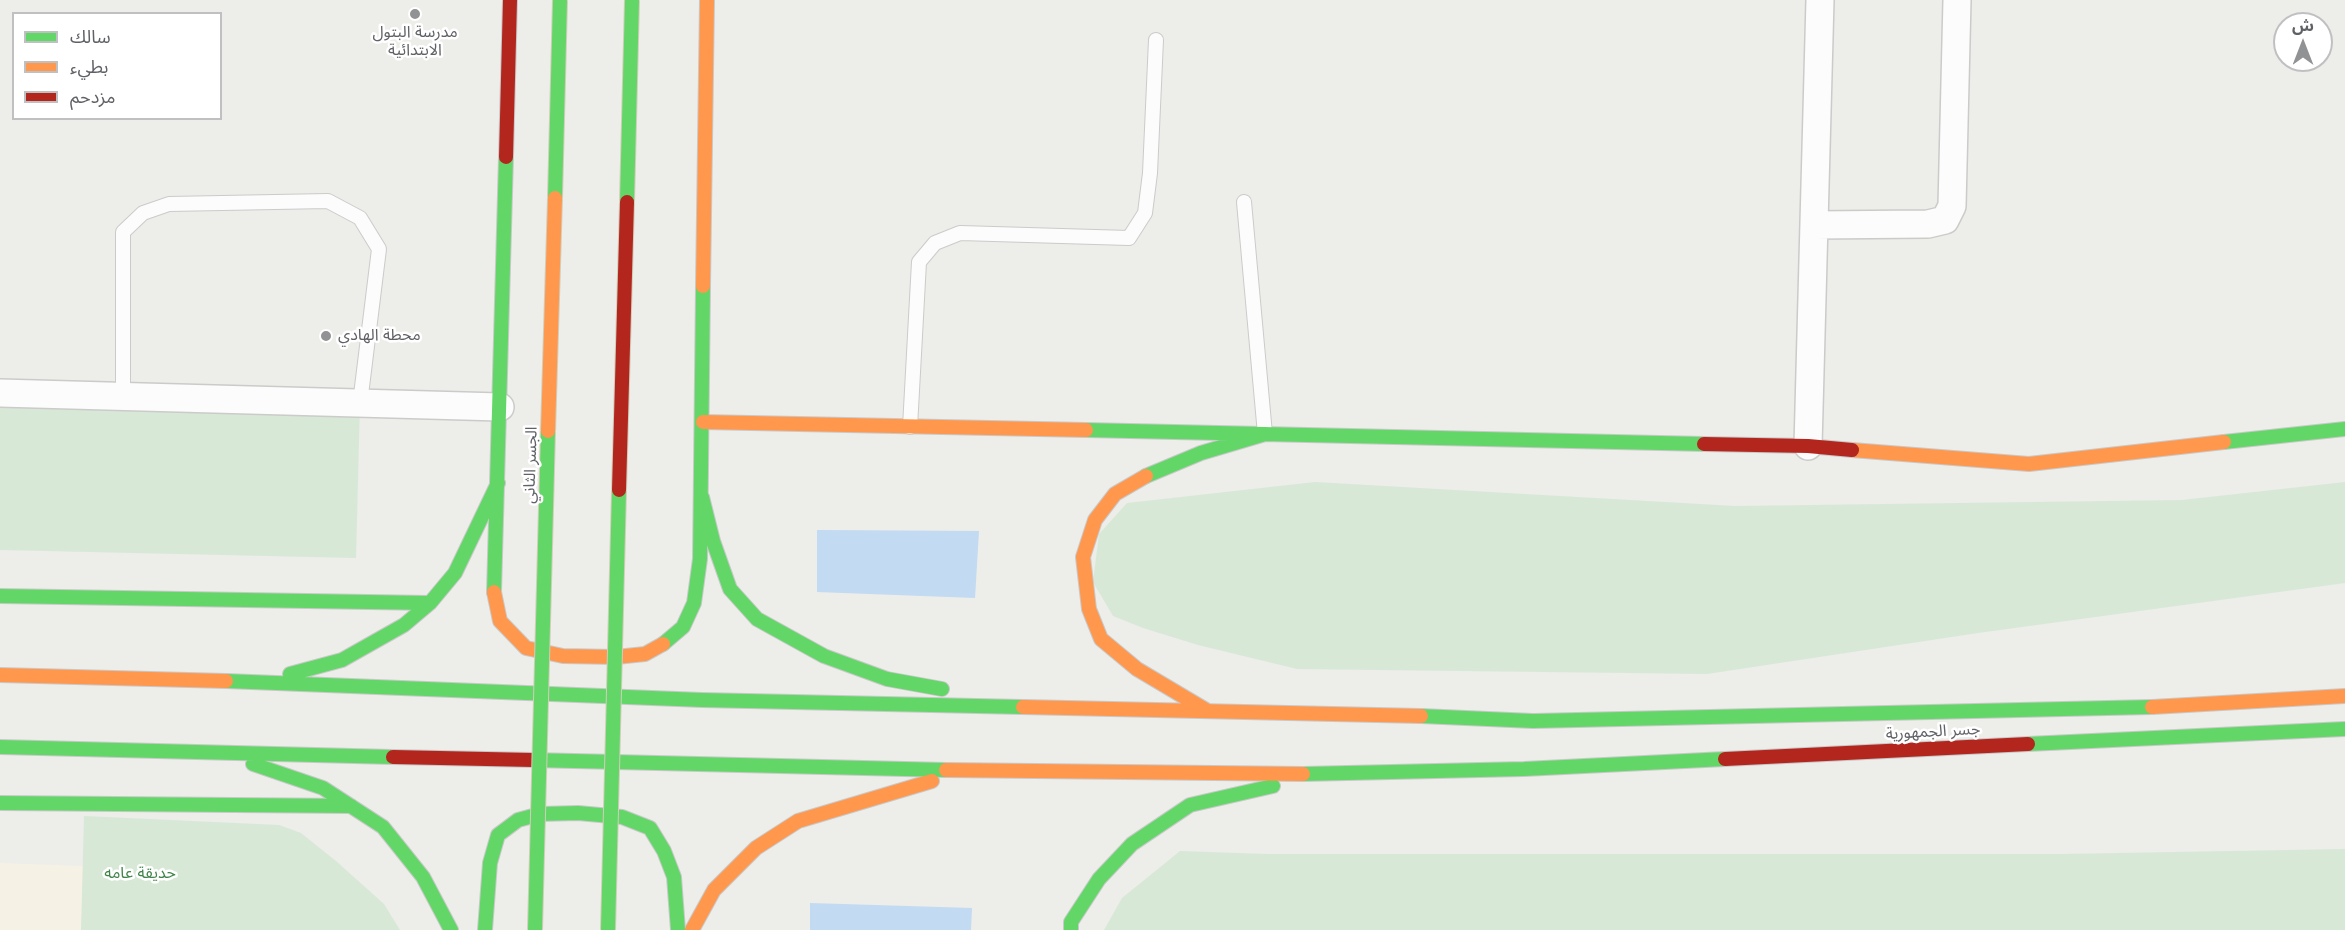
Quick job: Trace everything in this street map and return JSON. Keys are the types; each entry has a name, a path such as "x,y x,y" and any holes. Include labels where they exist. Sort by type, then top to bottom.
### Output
{"main road":[{"path":"510,0 498,483 493,586 500,621 526,648 563,656 616,657 645,654 663,644 683,627 694,603 700,559 702,496 707,0"},
{"name":"الجسر الثاني","path":"535,930 560,0"},
{"path":"608,930 632,0"},
{"path":"703,422 1808,446 2029,464 2345,429"},
{"path":"1208,711 1137,669 1101,639 1089,609 1083,556 1095,520 1115,494 1145,476 1201,453 1265,434"},
{"path":"260,682 342,660 404,625 430,603 455,573 498,483"},
{"path":"702,496 730,589 757,619 824,656 887,679 1029,707"},
{"path":"0,596 430,603"},
{"path":"0,675 260,682 702,700 1029,707"},
{"name":"جسر الجمهورية","path":"1029,707 1372,714 1533,721 2155,707 2345,696"},
{"name":"جسر الجمهورية","path":"1327,774 1524,769 2345,729"},
{"path":"0,747 979,771 1327,774"},
{"path":"222,754 323,788 384,827 423,877 451,930"},
{"path":"692,930 714,890 756,848 798,821 908,786 979,771"},
{"path":"1071,930 1071,922 1099,879 1132,844 1190,805 1327,774"},
{"path":"0,803 351,806"},
{"path":"485,930 490,863 498,835 518,820 540,814 578,813 622,817 650,828 664,850 674,877 678,930"}],"street":[{"path":"1808,446 1820,0"},
{"path":"1814,225 1928,224 1945,220 1952,206 1957,0"},
{"path":"0,393 500,408"}],"lane":[{"path":"910,427 919,262 935,243 960,233 1130,238 1145,213 1150,173 1156,40"},
{"path":"123,396 123,232 143,213 169,204 328,201 360,218 379,249 360,403"},
{"path":"1244,202 1265,434"}],"shaded area":[{"path":"0,863 83,866 81,930 0,930"}],"green space":[{"path":"0,401 360,403 356,558 0,550"},
{"path":"1315,482 1735,506 2182,500 2345,482 2345,583 1978,633 1707,674 1297,669 1198,645 1113,616 1093,582 1099,534 1127,503"},
{"name":"حديقة عامه","path":"84,816 279,825 301,833 336,861 384,904 400,930 81,930"},
{"path":"2345,849 2345,930 1104,930 1122,898 1180,851 1267,854 2061,854"}],"water":[{"path":"817,530 979,531 975,598 817,592"},
{"path":"810,903 972,908 971,930 810,930"}],"traffic: fast":[{"path":"555,198 560,0"},
{"path":"627,202 632,0"},
{"path":"494,592 506,157"},
{"path":"663,644 683,627 694,603 700,559 703,286"},
{"path":"2224,442 2345,429"},
{"path":"1086,430 1704,444"},
{"path":"535,930 548,431"},
{"path":"1146,476 1201,453 1265,434"},
{"path":"290,674 342,660 404,625 430,603 455,573 498,483"},
{"path":"608,930 619,490"},
{"path":"702,497 713,541 730,589 757,619 824,656 887,679 942,689"},
{"path":"0,596 430,603"},
{"path":"226,681 702,700 1023,707"},
{"path":"1421,716 1533,721 2152,707"},
{"path":"2028,744 2345,729"},
{"path":"0,747 393,757"},
{"path":"1303,774 1524,769 1725,759"},
{"path":"533,760 946,770"},
{"path":"253,764 323,788 383,827 423,877 451,930"},
{"path":"1071,930 1071,922 1099,879 1132,844 1190,805 1273,786"},
{"path":"0,803 351,806"},
{"path":"485,930 490,863 498,835 518,820 540,814 578,813 622,817 650,828 664,851 674,877 678,930"}],"traffic: slow":[{"path":"703,286 707,0"},
{"path":"548,431 555,198"},
{"path":"703,422 1086,430"},
{"path":"1852,450 2029,464 2224,442"},
{"path":"1146,476 1115,494 1095,520 1083,557 1089,609 1101,639 1137,669 1206,710"},
{"path":"494,592 500,621 526,648 563,656 616,657 645,654 663,644"},
{"path":"0,675 226,681"},
{"path":"2152,707 2345,696"},
{"path":"1023,707 1421,716"},
{"path":"946,770 1303,774"},
{"path":"692,930 714,890 756,848 798,821 932,781"}],"traffic: jam":[{"path":"506,157 510,0"},
{"path":"619,490 627,202"},
{"path":"1704,444 1808,446 1852,450"},
{"path":"1725,759 2028,744"},
{"path":"393,757 533,760"}],"place":[{"name":"مدرسة البتول الابتدائية","path":"415,14"},
{"name":"محطة الهادي","path":"326,336"}]}
